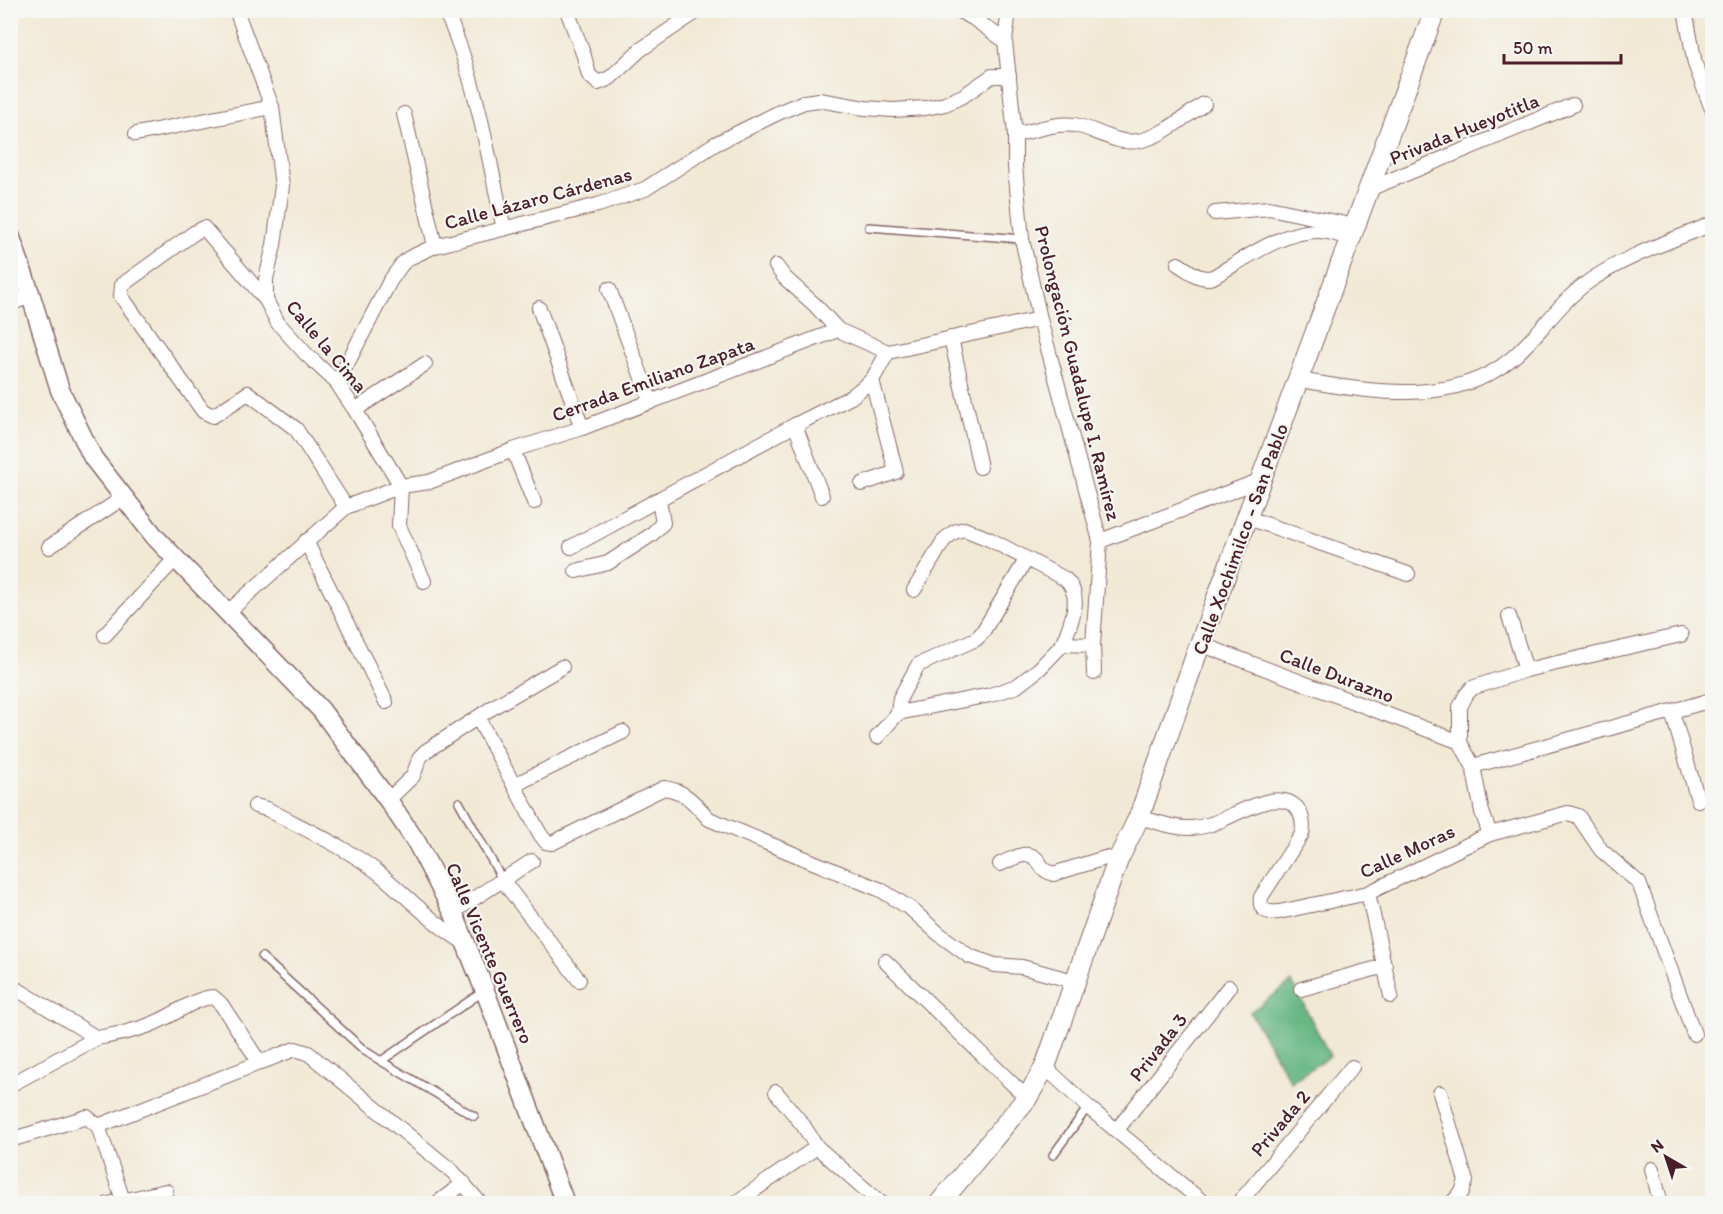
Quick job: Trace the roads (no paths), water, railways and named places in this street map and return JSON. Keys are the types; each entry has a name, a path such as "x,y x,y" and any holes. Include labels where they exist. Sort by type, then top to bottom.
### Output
{"main road":[{"name":"Calle Xochimilco - San Pablo","path":"939,1203 1027,1098 1045,1067 1077,982 1118,860 1139,817 1200,644 1435,10"}],"street":[{"name":"Calle la Cima","path":"237,10 272,107 282,186 274,245 266,279 266,300 278,323 337,383 401,486"},
{"path":"445,10 472,85 504,229"},
{"path":"567,10 589,75 598,83 610,78 640,50 699,10"},
{"path":"957,10 973,18 1005,41"},
{"name":"Prolongación Guadalupe I. Ramírez","path":"1009,10 1005,41 1015,135 1015,167 1022,239 1040,319 1100,541 1093,645 1094,672"},
{"path":"1685,10 1695,64 1713,109"},
{"name":"Calle Lázaro Cárdenas","path":"337,383 390,281 402,264 409,258 435,246 598,205 645,189 715,144 804,102 819,100 893,110 926,108 945,104 963,96 992,76 1009,76"},
{"path":"1015,135 1061,125 1075,125 1114,139 1138,141 1159,132 1204,104"},
{"name":"Privada Hueyotitla","path":"1368,189 1574,105"},
{"path":"136,134 272,107"},
{"path":"404,114 435,246"},
{"path":"1215,213 1269,208 1352,232"},
{"path":"1299,380 1399,392 1450,389 1464,385 1510,360 1555,311 1588,282 1630,258 1713,224"},
{"path":"228,612 346,507 296,429 257,399 248,393 213,416 203,411 121,296 122,285 194,232 204,228 266,300"},
{"path":"1178,264 1199,278 1205,279 1213,277 1281,239 1299,233 1352,232"},
{"name":"Calle Vicente Guerrero","path":"10,235 60,390 93,458 123,498 175,559 321,710 417,843 453,912 565,1202"},
{"path":"776,266 785,278 838,330 888,352 1040,319"},
{"path":"609,289 651,402"},
{"path":"10,304 31,296"},
{"path":"539,309 582,428"},
{"name":"Cerrada Emiliano Zapata","path":"346,507 401,486 429,482 513,450 582,428 838,330"},
{"path":"951,338 980,467"},
{"path":"571,547 851,397 872,380 888,352"},
{"path":"355,410 425,364"},
{"path":"862,484 896,472 872,380"},
{"path":"795,425 822,496"},
{"path":"513,450 534,502"},
{"path":"1100,541 1261,480"},
{"path":"401,486 399,526 424,581"},
{"path":"49,547 123,498"},
{"path":"576,571 608,563 651,535 663,523 659,500"},
{"path":"1248,518 1408,574"},
{"path":"898,713 990,695 1017,686 1039,669 1064,644 1073,616 1075,596 1072,586 1065,579 989,539 964,530 954,532 944,540 914,590"},
{"path":"306,542 386,702"},
{"path":"105,635 175,559"},
{"path":"877,737 898,713 900,698 918,665 976,639 982,633 1026,560"},
{"path":"1509,616 1526,670"},
{"path":"1681,635 1526,670 1472,688 1460,707 1460,742 1473,766 1482,812 1490,834 1568,813 1578,816 1600,850 1639,882 1694,1034"},
{"path":"1064,644 1093,645"},
{"name":"Calle Durazno","path":"1200,644 1460,742"},
{"path":"388,800 413,776 420,757 426,751 562,667"},
{"path":"1473,766 1713,700"},
{"path":"1672,712 1698,800"},
{"path":"478,718 546,842 552,843 664,788 678,790 709,819 881,890 911,909 969,956 995,965 1022,967 1077,982"},
{"path":"514,785 623,732"},
{"name":"Calle Moras","path":"1139,817 1187,828 1211,825 1262,803 1282,799 1292,803 1299,811 1304,824 1302,834 1262,897 1260,903 1262,909 1268,913 1368,893 1490,834"},
{"path":"255,806 267,809 338,847 378,872 446,932 465,943"},
{"path":"1000,864 1030,854 1045,871 1053,873 1105,858 1118,860"},
{"path":"453,912 532,861"},
{"path":"503,881 579,980"},
{"path":"1368,893 1391,996"},
{"path":"885,961 1027,1098"},
{"path":"1301,989 1385,966"},
{"path":"10,985 97,1038"},
{"name":"Privada 3","path":"1117,1130 1229,987"},
{"path":"10,1085 97,1038 136,1030 160,1021 202,998 213,997 221,1004 260,1064"},
{"path":"98,1126 295,1049 308,1053 453,1172 481,1203"},
{"path":"1045,1067 1088,1107 1205,1203"},
{"name":"Privada 2","path":"1238,1203 1352,1067"},
{"path":"776,1092 803,1125 817,1147 882,1203"},
{"path":"1440,1092 1466,1181 1462,1192 1451,1203"},
{"path":"10,1140 87,1117 98,1126 123,1200"},
{"path":"734,1203 817,1147"},
{"path":"1652,1169 1661,1203"},
{"path":"436,1203 464,1184"},
{"path":"108,1203 166,1191"}],"lane":[{"path":"869,228 1022,239"},
{"path":"459,802 503,881"},
{"path":"262,957 365,1051 474,1116"},
{"path":"381,1061 485,991"},
{"path":"1053,1155 1088,1107"}]}
